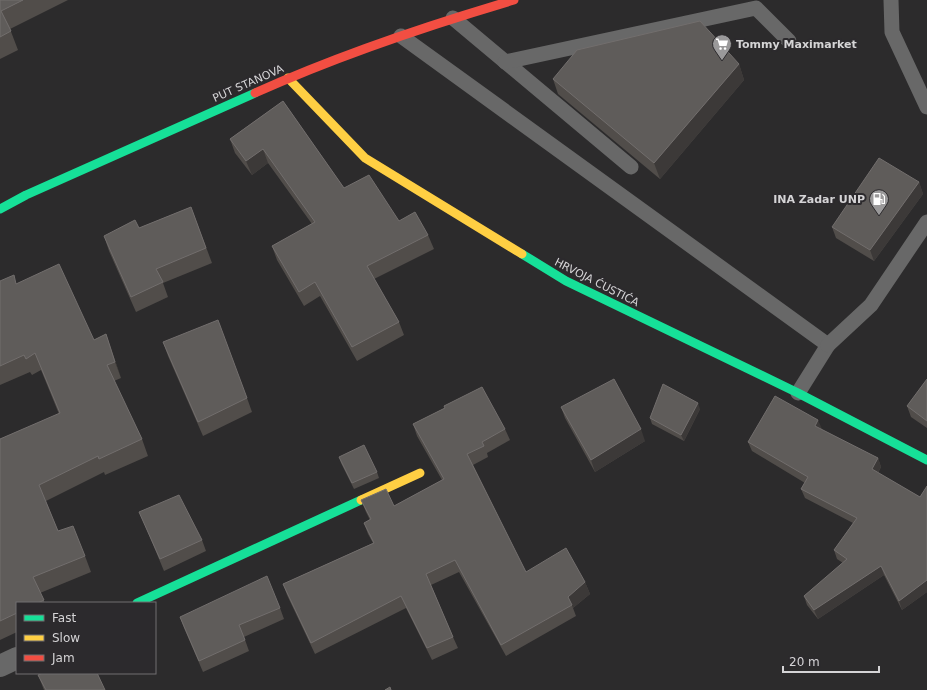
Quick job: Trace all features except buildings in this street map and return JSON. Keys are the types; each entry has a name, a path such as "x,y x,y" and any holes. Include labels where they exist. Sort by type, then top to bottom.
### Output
{"street":[{"name":"PUT STANOVA","path":"0,209 26,195 288,78 453,18 514,0"},
{"name":"HRVOJA ĆUSTIĆA","path":"288,78 365,158 566,281 798,393 927,460"},
{"path":"139,602 420,473"},
{"path":"0,666 16,658"}],"lane":[{"path":"891,0 892,32 927,107"},
{"path":"506,62 756,8 789,41"},
{"path":"453,18 631,167"},
{"path":"401,36 828,345"},
{"path":"798,393 828,345 871,305 927,222"}],"traffic: fast":[{"path":"0,209 26,195 255,93"},
{"path":"522,254 566,281 798,393 927,460"},
{"path":"139,602 361,500"}],"traffic: slow":[{"path":"288,78 365,158 522,254"},
{"path":"361,500 420,473"}],"traffic: jam":[{"path":"255,93 319,66 383,42 514,0"}],"place":[{"name":"Tommy Maximarket","path":"722,61"},
{"name":"INA Zadar UNP","path":"879,216"}]}
